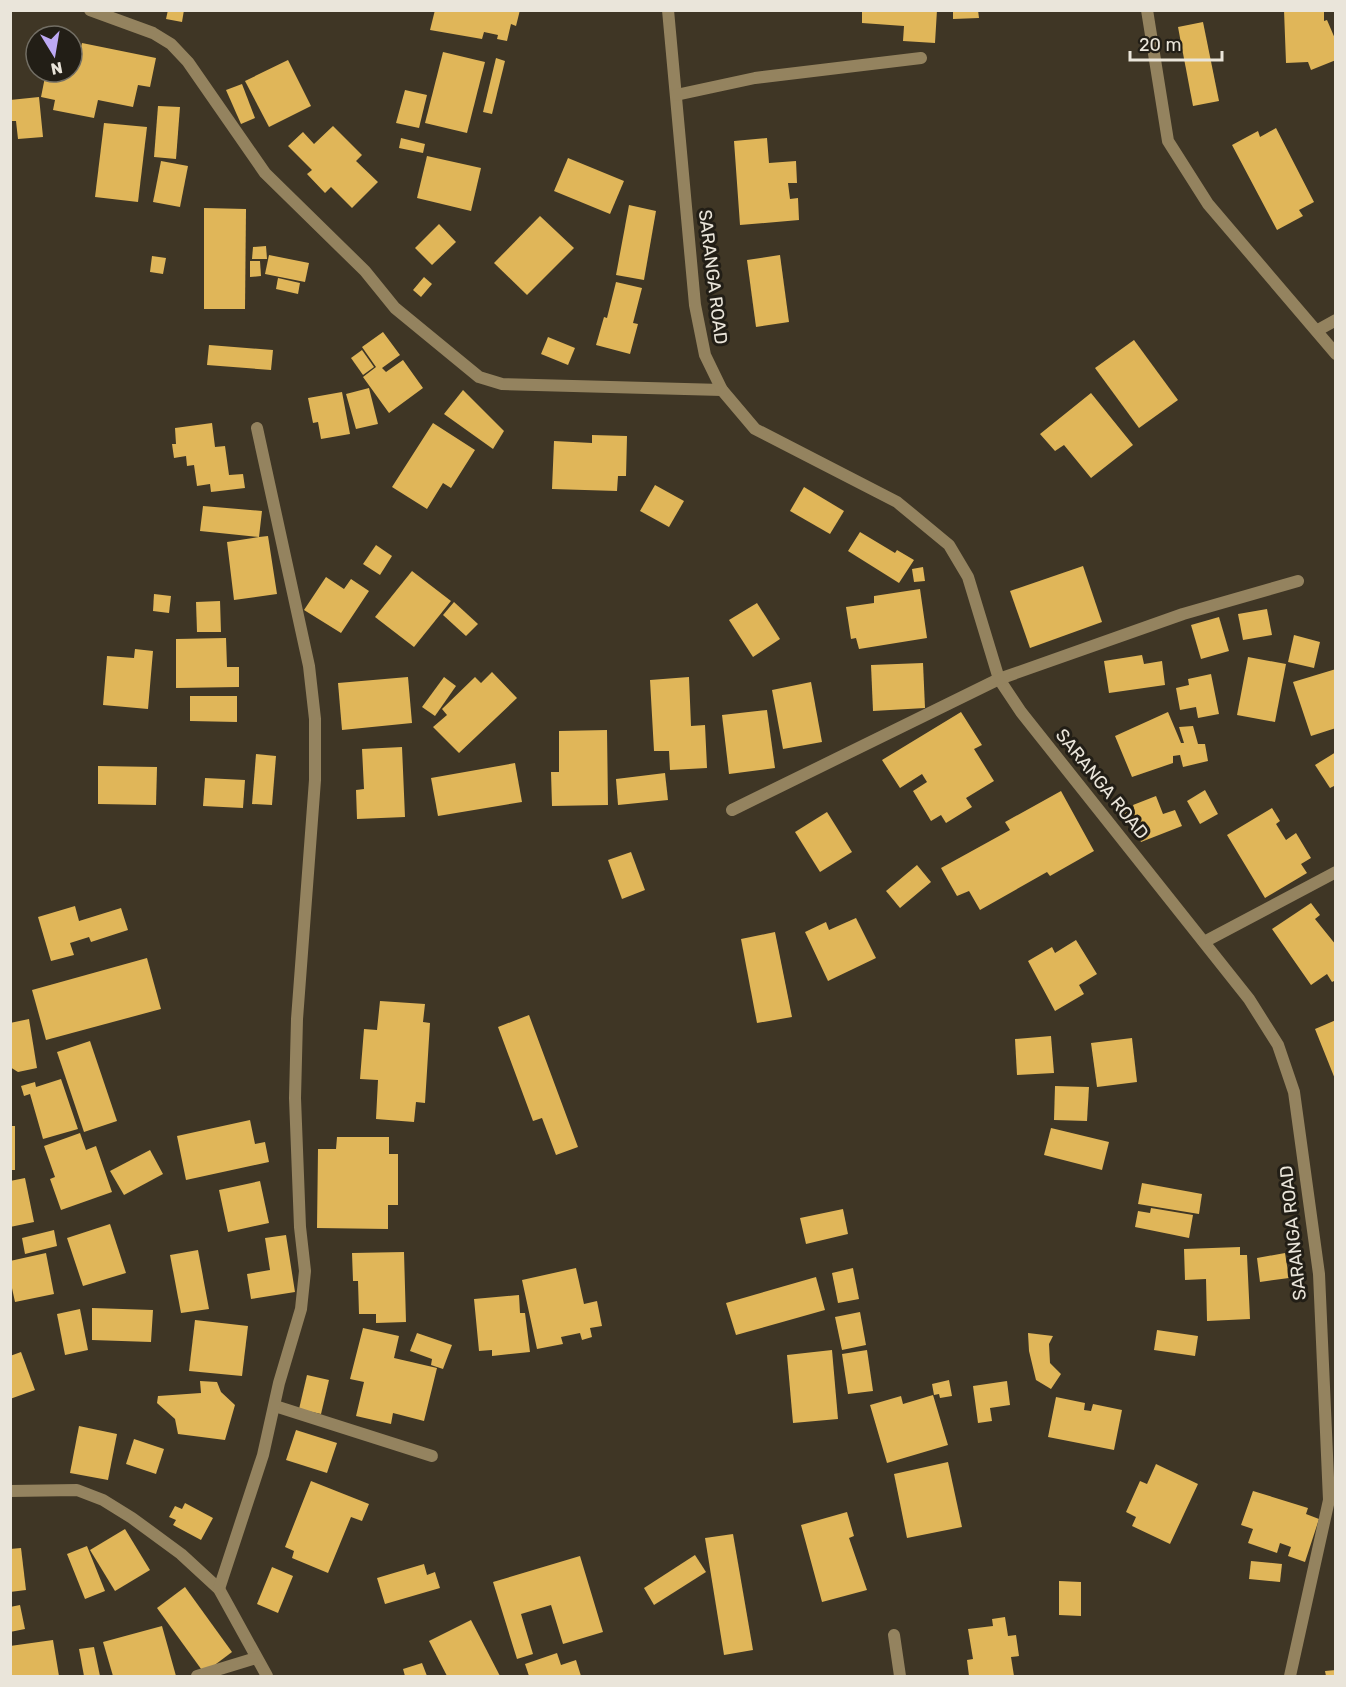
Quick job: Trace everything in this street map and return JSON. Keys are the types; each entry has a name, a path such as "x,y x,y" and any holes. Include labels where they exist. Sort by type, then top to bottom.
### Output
{"street":[{"path":"90,10 153,33 171,44 188,62 265,173 365,271 395,308 479,377 502,384 722,390"},
{"name":"SARANGA ROAD","path":"668,10 695,306 705,355 722,390 755,429 897,502 949,545 968,577 999,679 1021,712 1249,999 1278,1045 1294,1092 1319,1274 1332,1500 1290,1677"},
{"path":"1147,10 1168,141 1208,204 1318,330 1335,354"},
{"path":"676,95 755,78 921,58"},
{"path":"1318,330 1335,320"},
{"path":"219,1589 251,1497 301,1309 305,1271 300,1227 296,1030 315,780 315,719 309,666 257,428"},
{"path":"732,810 999,679 1183,614 1298,581"},
{"path":"1204,942 1335,872"},
{"path":"274,1406 432,1456"},
{"path":"10,1491 76,1490 103,1500 181,1554 219,1589 267,1677"},
{"path":"894,1635 900,1677"},
{"path":"197,1677 256,1658"}],"building":[{"path":"168,10 184,10 182,22 166,19"},
{"path":"435,10 520,10 516,26 511,24 507,41 497,39 498,35 484,32 482,39 430,30"},
{"path":"862,10 937,10 935,43 903,41 904,26 862,23"},
{"path":"953,10 978,10 979,18 953,19"},
{"path":"1284,10 1324,10 1324,21 1327,20 1336,41 1336,60 1311,70 1308,62 1286,63"},
{"path":"1203,22 1219,101 1193,106 1178,27"},
{"path":"84,43 156,58 150,87 138,85 133,107 98,100 94,118 53,110 55,100 41,97 44,84 84,84"},
{"path":"443,52 485,62 467,133 425,123"},
{"path":"496,58 505,61 492,114 483,112"},
{"path":"288,60 311,106 269,127 245,81"},
{"path":"242,84 255,118 241,124 226,90"},
{"path":"405,90 427,95 419,128 396,123"},
{"path":"39,97 43,137 18,139 16,121 10,121 10,100"},
{"path":"158,106 180,107 176,159 154,157"},
{"path":"104,123 147,127 138,202 95,197"},
{"path":"333,126 362,155 356,161 378,182 352,208 331,187 325,193 307,174 312,170 288,146 303,132 314,144"},
{"path":"1276,128 1314,202 1299,210 1303,216 1277,230 1232,145 1258,131 1260,137"},
{"path":"401,138 425,144 423,153 399,148"},
{"path":"767,138 769,163 796,161 797,183 788,183 790,199 798,198 799,220 740,225 734,141"},
{"path":"427,156 481,168 471,211 417,198"},
{"path":"568,158 624,181 610,214 554,191"},
{"path":"161,161 188,166 180,207 153,202"},
{"path":"629,205 656,211 644,280 616,275"},
{"path":"204,208 246,209 245,309 204,309"},
{"path":"540,216 574,248 527,295 494,263"},
{"path":"439,224 456,242 432,265 415,248"},
{"path":"266,246 267,259 252,259 253,247"},
{"path":"269,255 309,263 305,282 265,274"},
{"path":"780,255 789,322 756,327 747,260"},
{"path":"152,256 166,258 163,274 150,272"},
{"path":"250,261 260,261 261,276 250,277"},
{"path":"424,277 432,284 421,297 413,290"},
{"path":"278,278 300,283 298,294 276,289"},
{"path":"616,282 642,288 633,323 638,324 630,354 596,345 604,317 607,318"},
{"path":"383,332 400,355 382,368 386,372 403,360 423,388 389,413 363,377 376,367 362,347"},
{"path":"548,337 575,348 568,365 541,354"},
{"path":"1134,340 1178,400 1139,428 1095,368"},
{"path":"209,345 273,350 271,370 207,365"},
{"path":"362,350 374,367 363,375 351,358"},
{"path":"369,388 378,424 356,429 346,394"},
{"path":"463,390 504,431 493,449 444,414"},
{"path":"342,392 350,434 321,439 318,422 313,423 308,398"},
{"path":"1091,393 1133,445 1091,478 1064,445 1055,451 1040,434"},
{"path":"212,423 215,447 225,446 229,475 243,474 245,488 211,492 210,484 197,486 194,465 187,466 186,456 174,458 172,444 176,444 175,428"},
{"path":"433,423 475,450 451,488 443,483 427,509 392,487"},
{"path":"592,435 627,436 626,476 618,476 617,491 552,489 554,441 592,443"},
{"path":"655,485 684,501 669,527 640,511"},
{"path":"804,487 844,511 830,534 790,511"},
{"path":"203,506 262,511 259,537 200,531"},
{"path":"860,532 895,553 897,550 914,560 899,583 848,551"},
{"path":"268,536 277,594 234,600 227,542"},
{"path":"376,545 392,556 380,575 363,564"},
{"path":"1083,566 1102,622 1030,648 1010,591"},
{"path":"923,567 925,581 914,582 912,569"},
{"path":"412,571 451,601 414,647 375,617"},
{"path":"326,577 344,589 351,579 369,591 341,633 304,610"},
{"path":"920,589 927,638 859,649 856,638 851,639 846,607 874,603 874,596"},
{"path":"154,594 171,596 169,613 153,611"},
{"path":"220,601 221,632 197,632 196,602"},
{"path":"454,602 478,624 466,636 443,615"},
{"path":"757,603 780,639 753,657 729,620"},
{"path":"1267,609 1272,635 1243,640 1238,614"},
{"path":"1219,617 1229,651 1201,659 1191,625"},
{"path":"1294,635 1320,642 1314,668 1288,662"},
{"path":"226,638 227,667 239,667 239,687 176,688 176,639"},
{"path":"135,649 153,651 148,709 103,705 107,656 134,658"},
{"path":"1142,655 1144,664 1162,661 1165,685 1109,693 1104,661"},
{"path":"1248,657 1286,664 1275,722 1237,715"},
{"path":"923,663 925,708 873,711 871,665"},
{"path":"1336,669 1336,728 1311,736 1293,682"},
{"path":"492,672 517,698 459,753 433,727 447,715 442,709 475,677 481,683"},
{"path":"1211,674 1219,714 1198,718 1196,707 1180,710 1176,688 1189,685 1188,679"},
{"path":"408,677 412,723 342,730 338,683"},
{"path":"444,677 456,686 435,716 422,707"},
{"path":"689,677 691,726 705,725 707,768 670,770 669,751 654,751 650,680"},
{"path":"811,682 822,742 783,749 772,690"},
{"path":"190,696 237,696 237,722 190,721"},
{"path":"767,710 775,768 729,774 722,715"},
{"path":"961,712 982,745 974,749 994,781 966,798 972,807 946,823 941,815 931,821 913,791 927,782 922,774 900,788 882,760"},
{"path":"1168,712 1181,743 1184,743 1179,727 1193,726 1198,744 1205,744 1208,761 1183,767 1180,755 1173,756 1173,763 1132,777 1115,736"},
{"path":"607,730 608,805 552,806 551,772 559,772 559,731"},
{"path":"402,747 405,817 357,819 356,790 364,789 362,749"},
{"path":"1336,752 1336,785 1330,788 1315,765"},
{"path":"256,754 276,756 272,805 252,804"},
{"path":"515,763 522,802 438,816 431,778"},
{"path":"98,766 157,767 156,805 98,804"},
{"path":"665,773 668,800 618,805 616,779"},
{"path":"205,778 245,780 243,808 203,806"},
{"path":"1205,790 1218,814 1200,824 1187,801"},
{"path":"1061,791 1094,851 1050,876 1047,872 980,910 969,891 957,896 941,868 1010,830 1005,822"},
{"path":"1156,796 1163,814 1175,810 1182,826 1141,842 1135,827 1131,829 1124,812 1134,808 1133,805"},
{"path":"1272,808 1280,821 1276,824 1286,840 1296,833 1311,858 1301,864 1307,873 1265,898 1227,835"},
{"path":"827,812 852,852 820,872 795,832"},
{"path":"631,852 645,890 622,899 608,860"},
{"path":"917,865 931,882 900,908 886,891"},
{"path":"1311,903 1320,915 1315,919 1336,945 1336,980 1332,982 1327,974 1311,985 1272,929"},
{"path":"75,906 79,921 121,908 128,930 91,942 89,937 70,943 74,955 51,961 38,917"},
{"path":"856,918 876,958 828,981 805,932 826,922 829,930"},
{"path":"775,932 792,1017 757,1023 741,939"},
{"path":"1076,940 1097,974 1079,985 1084,994 1055,1011 1028,961 1052,947 1055,953"},
{"path":"147,958 161,1009 46,1040 32,990"},
{"path":"380,1001 425,1004 423,1022 430,1023 425,1103 416,1102 414,1122 376,1119 378,1080 360,1079 364,1029 377,1030"},
{"path":"529,1015 578,1147 556,1155 542,1118 533,1121 498,1027"},
{"path":"29,1019 37,1068 18,1072 10,1067 10,1023"},
{"path":"1336,1020 1336,1079 1335,1079 1315,1029"},
{"path":"1051,1036 1054,1073 1017,1075 1015,1039"},
{"path":"1132,1038 1137,1082 1097,1087 1091,1043"},
{"path":"90,1041 117,1121 84,1132 57,1052"},
{"path":"61,1079 78,1129 43,1139 30,1094 24,1096 21,1086 35,1082 36,1087"},
{"path":"1055,1086 1089,1087 1087,1121 1054,1120"},
{"path":"250,1120 255,1144 265,1142 269,1162 186,1180 177,1136"},
{"path":"10,1126 15,1126 15,1170 10,1170"},
{"path":"1051,1128 1109,1142 1102,1170 1044,1155"},
{"path":"80,1133 86,1150 96,1146 112,1192 61,1210 50,1179 55,1177 44,1146"},
{"path":"337,1137 389,1137 389,1154 398,1154 398,1205 388,1205 388,1229 317,1228 318,1149 336,1149"},
{"path":"150,1150 163,1174 124,1195 110,1171"},
{"path":"25,1178 34,1222 10,1227 10,1181"},
{"path":"260,1181 269,1223 228,1232 219,1190"},
{"path":"1142,1183 1202,1194 1199,1214 1138,1204"},
{"path":"1151,1208 1193,1215 1189,1238 1135,1227 1138,1211 1150,1213"},
{"path":"843,1209 848,1234 806,1244 800,1218"},
{"path":"110,1224 126,1273 83,1286 67,1238"},
{"path":"54,1230 57,1246 25,1254 22,1238"},
{"path":"286,1235 295,1292 251,1299 247,1274 270,1270 265,1238"},
{"path":"1240,1247 1240,1255 1247,1255 1250,1319 1207,1321 1206,1279 1185,1280 1184,1249"},
{"path":"198,1250 209,1309 181,1313 170,1255"},
{"path":"404,1252 406,1322 376,1323 376,1314 359,1314 358,1281 353,1281 352,1253"},
{"path":"46,1253 54,1294 15,1302 10,1279 10,1261"},
{"path":"1285,1253 1289,1278 1260,1282 1257,1258"},
{"path":"576,1268 584,1304 597,1301 602,1326 590,1328 592,1337 582,1340 580,1333 561,1337 563,1344 537,1349 522,1280"},
{"path":"853,1268 859,1299 838,1303 832,1273"},
{"path":"816,1277 825,1310 736,1335 726,1303"},
{"path":"519,1295 520,1313 525,1313 530,1352 492,1356 492,1350 479,1351 474,1299"},
{"path":"92,1308 153,1310 151,1342 92,1340"},
{"path":"80,1309 88,1350 65,1355 57,1314"},
{"path":"860,1312 866,1345 842,1350 835,1317"},
{"path":"195,1320 248,1326 242,1376 189,1371"},
{"path":"363,1328 399,1336 394,1358 437,1368 424,1421 393,1413 391,1424 356,1416 364,1382 350,1379"},
{"path":"1157,1330 1198,1336 1195,1356 1154,1350"},
{"path":"417,1333 452,1345 443,1369 431,1365 432,1359 410,1351"},
{"path":"1028,1333 1053,1336 1049,1344 1050,1363 1061,1374 1051,1389 1036,1380 1029,1351"},
{"path":"832,1350 838,1419 793,1423 787,1355"},
{"path":"867,1350 873,1391 848,1394 842,1354"},
{"path":"21,1352 35,1390 10,1399 10,1356"},
{"path":"307,1375 329,1380 321,1414 299,1409"},
{"path":"949,1380 952,1396 940,1398 939,1394 934,1395 932,1384"},
{"path":"200,1381 217,1382 221,1392 235,1405 225,1440 178,1434 175,1419 157,1403 158,1396 201,1393"},
{"path":"1007,1381 1010,1405 990,1408 992,1421 978,1423 973,1386"},
{"path":"933,1395 948,1445 887,1463 870,1405 901,1396 903,1404"},
{"path":"1056,1397 1085,1403 1084,1410 1091,1411 1093,1404 1122,1410 1114,1450 1048,1437"},
{"path":"79,1426 117,1434 108,1480 70,1473"},
{"path":"296,1430 337,1443 327,1473 286,1460"},
{"path":"134,1439 164,1449 156,1474 126,1464"},
{"path":"948,1462 962,1527 907,1538 894,1474"},
{"path":"1156,1464 1198,1484 1170,1544 1132,1526 1136,1517 1126,1512 1140,1481 1147,1484"},
{"path":"311,1481 369,1504 362,1521 351,1517 328,1573 292,1558 294,1551 285,1547"},
{"path":"1253,1491 1308,1508 1306,1514 1319,1519 1305,1562 1288,1556 1291,1547 1280,1543 1277,1553 1248,1543 1253,1529 1241,1525"},
{"path":"185,1503 213,1518 201,1540 173,1525 176,1520 169,1517 175,1506 182,1509"},
{"path":"847,1512 854,1536 849,1538 867,1590 822,1602 801,1525"},
{"path":"125,1529 150,1570 115,1591 90,1550"},
{"path":"733,1534 753,1650 724,1655 705,1538"},
{"path":"87,1546 105,1591 85,1599 67,1554"},
{"path":"21,1548 26,1590 10,1592 10,1549"},
{"path":"695,1555 706,1572 654,1605 644,1588"},
{"path":"580,1556 603,1632 563,1644 551,1605 521,1614 533,1654 517,1659 493,1582"},
{"path":"1251,1561 1282,1564 1280,1582 1249,1579"},
{"path":"424,1564 427,1575 435,1572 440,1588 385,1604 377,1578"},
{"path":"272,1567 293,1576 278,1613 257,1604"},
{"path":"1059,1581 1081,1582 1081,1616 1059,1615"},
{"path":"185,1587 232,1652 204,1673 157,1608"},
{"path":"20,1605 25,1629 10,1632 10,1607"},
{"path":"1005,1617 1008,1636 1016,1635 1019,1656 1011,1657 1014,1676 969,1676 967,1660 973,1659 968,1629 993,1626 992,1619"},
{"path":"471,1620 500,1676 447,1676 429,1641"},
{"path":"162,1626 176,1676 113,1676 103,1642"},
{"path":"53,1640 59,1676 10,1676 10,1646"},
{"path":"94,1647 100,1676 84,1676 79,1649"},
{"path":"557,1653 561,1665 576,1660 581,1676 529,1676 525,1664"},
{"path":"422,1663 427,1676 405,1676 403,1669"},
{"path":"1336,1670 1336,1676 1326,1676 1325,1671"}]}
